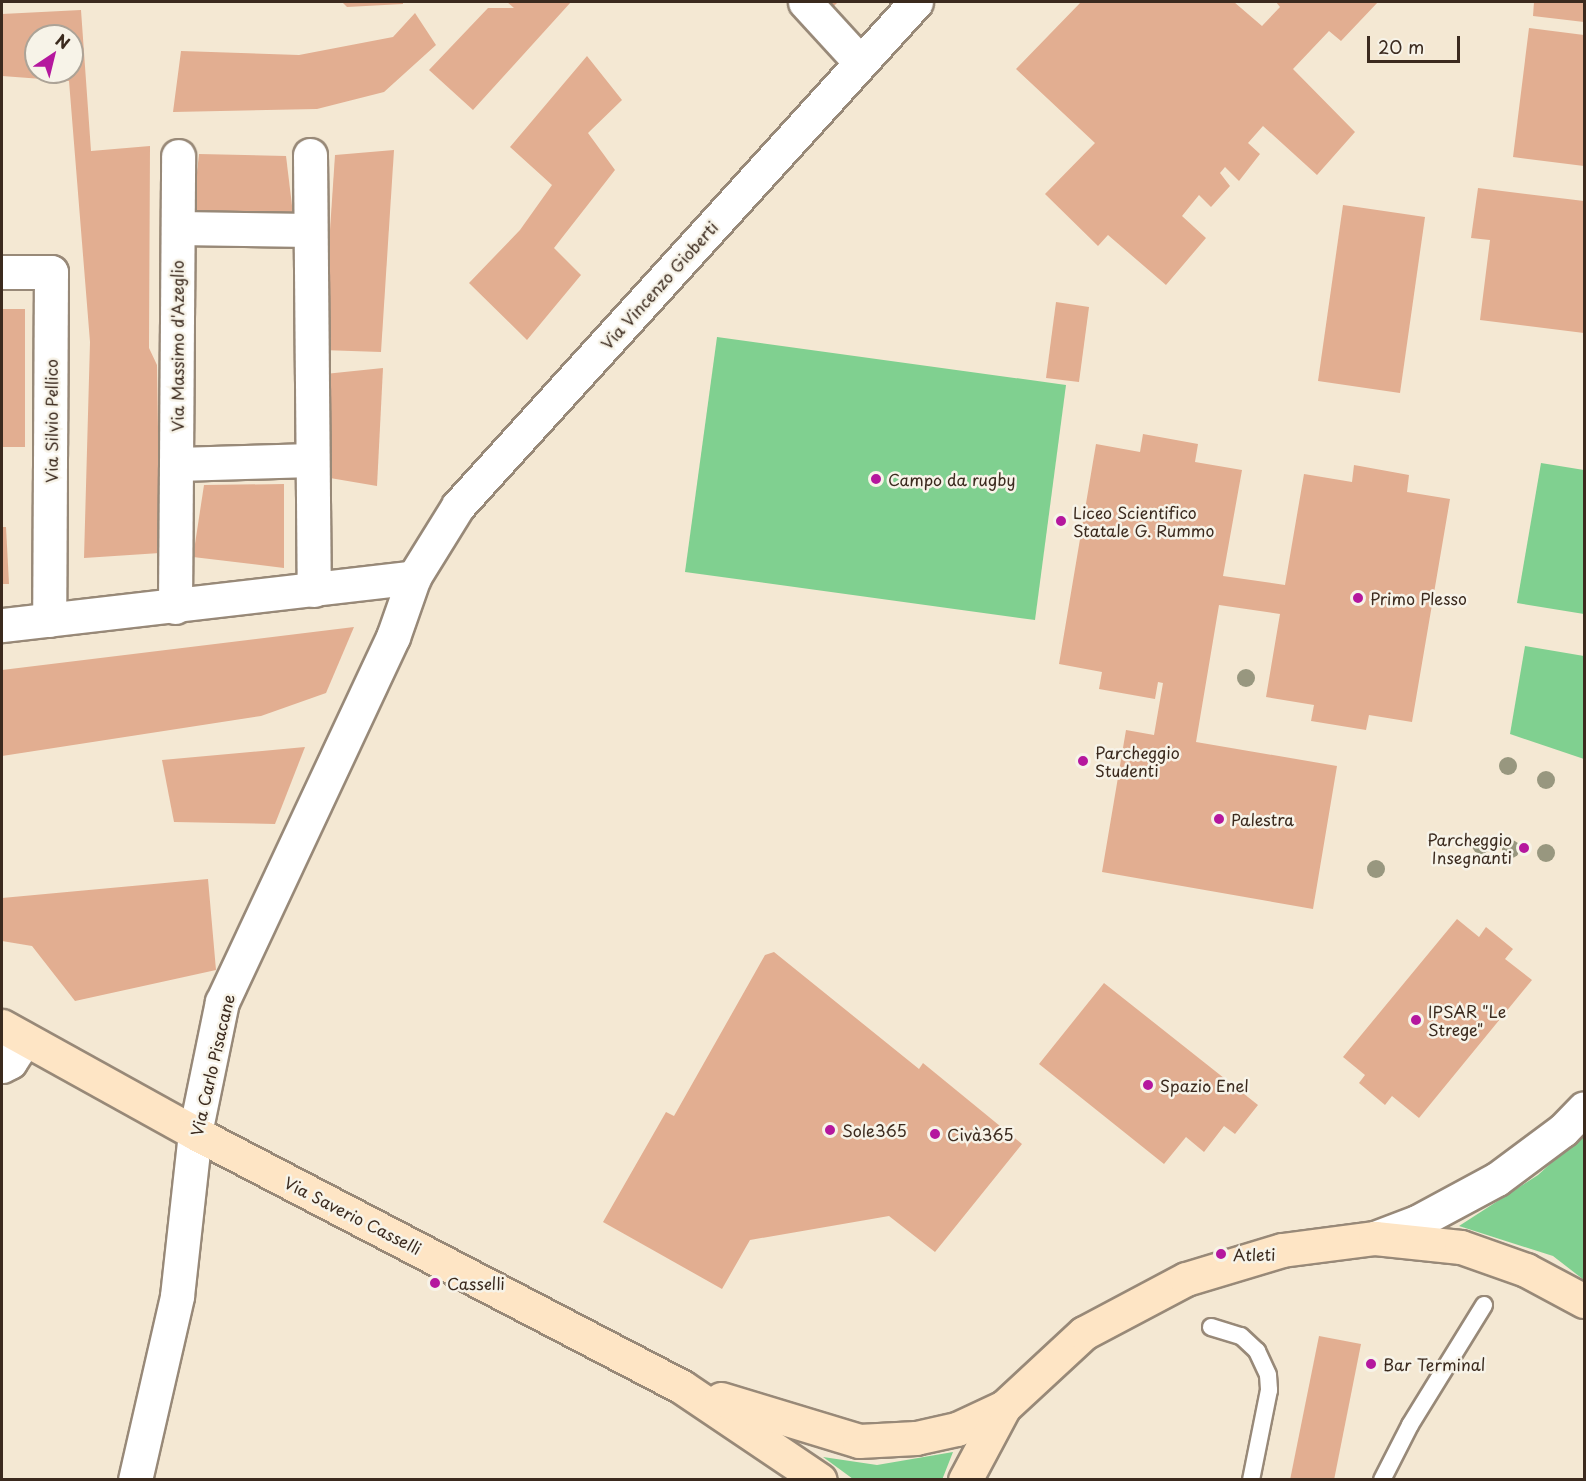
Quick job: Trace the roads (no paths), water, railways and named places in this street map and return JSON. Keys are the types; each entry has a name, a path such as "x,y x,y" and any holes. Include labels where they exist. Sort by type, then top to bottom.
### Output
{"main road":[{"name":"Via Saverio Casselli","path":"13,1033 195,1133 682,1387 820,1479"},
{"path":"965,1479 1004,1407 1084,1333 1186,1279 1282,1250 1375,1238 1461,1247 1526,1270 1584,1301"},
{"name":"Via Saverio Casselli","path":"682,1387 859,1441 916,1438 957,1429 1004,1407"}],"street":[{"path":"805,2 859,61"},
{"name":"Via Vincenzo Gioberti","path":"414,577 458,506 859,61 916,2"},
{"path":"310,155 314,590"},
{"name":"Via Massimo d'Azeglio","path":"175,607 178,156"},
{"path":"178,228 310,230"},
{"name":"Via Silvio Pellico","path":"2,272 51,272 50,620"},
{"path":"177,464 312,460"},
{"path":"2,625 175,607 414,577"},
{"name":"Via Carlo Pisacane","path":"135,1479 177,1296 195,1133 222,1002 390,644 414,577"},
{"name":"Via Saverio Casselli","path":"2,1066 10,1062 13,1033"},
{"path":"1375,1238 1417,1222 1497,1179 1563,1130 1584,1108"}],"lane":[{"path":"1382,1479 1410,1425 1484,1305"},
{"path":"1211,1327 1241,1336 1257,1351 1268,1375 1269,1390 1251,1479"}],"place":[{"name":"Campo da rugby","path":"876,479"},
{"name":"Liceo Scientifico Statale G. Rummo","path":"1061,521"},
{"name":"Primo Plesso","path":"1358,598"},
{"name":"Parcheggio Studenti","path":"1083,761"},
{"name":"Palestra","path":"1219,819"},
{"name":"Parcheggio Insegnanti","path":"1524,848"},
{"name":"IPSAR \"Le Strege\"","path":"1416,1020"},
{"name":"Spazio Enel","path":"1148,1085"},
{"name":"Sole365","path":"830,1130"},
{"name":"Civà365","path":"935,1134"},
{"name":"Atleti","path":"1221,1254"},
{"name":"Casselli","path":"435,1283"},
{"name":"Bar Terminal","path":"1371,1364"}]}
